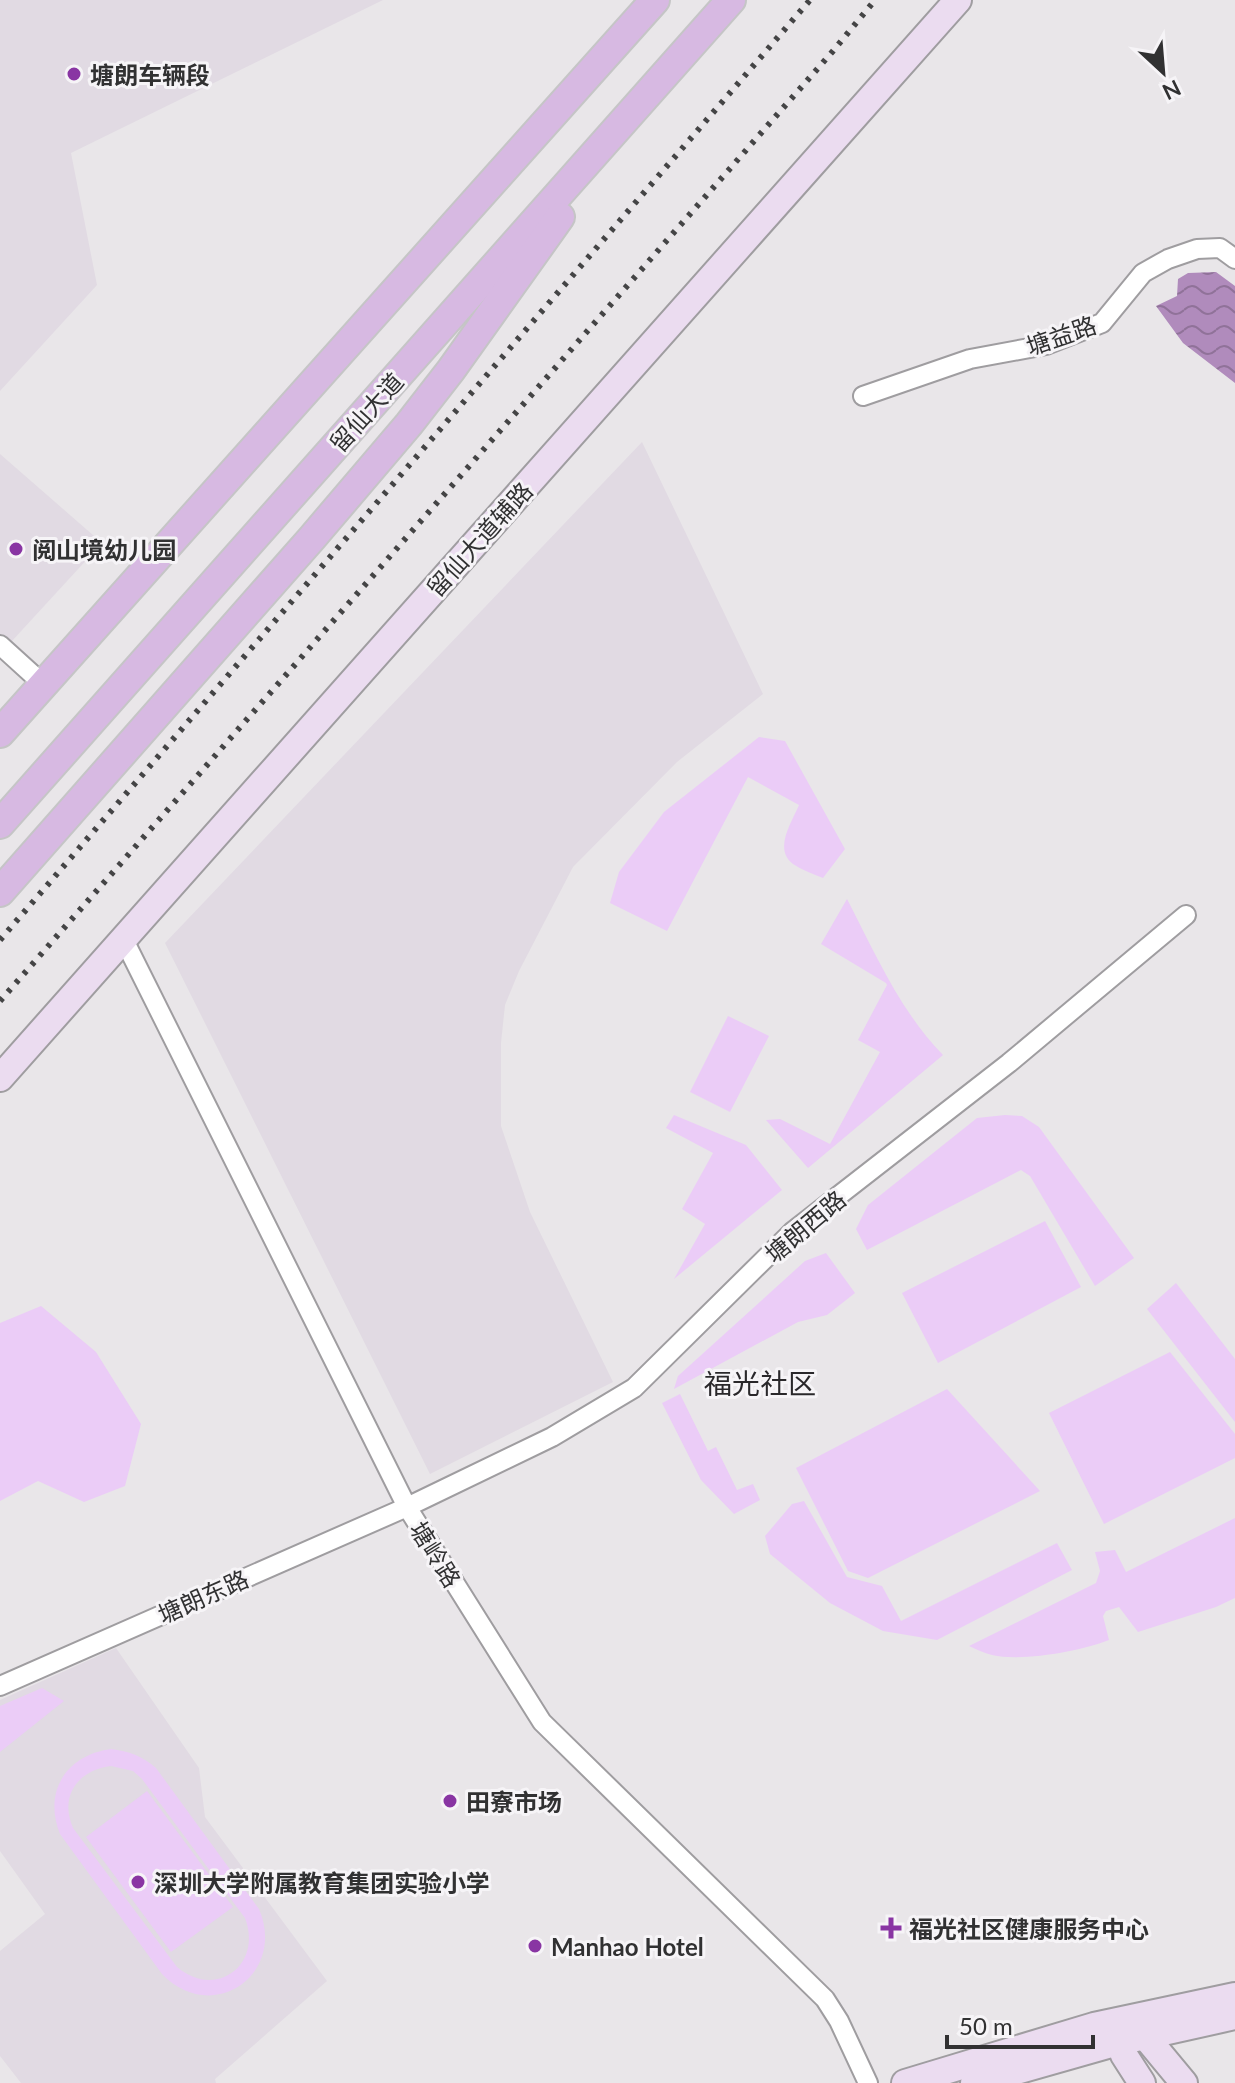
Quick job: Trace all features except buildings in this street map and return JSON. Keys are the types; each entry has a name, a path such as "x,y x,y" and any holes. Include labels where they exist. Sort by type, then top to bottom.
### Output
{"main road":[{"path":"0,733 655,0"},
{"name":"留仙大道","path":"0,824 731,0"},
{"name":"留仙大道辅路","path":"0,1052 934,0"},
{"name":"留仙大道辅路","path":"0,1078 958,0"},
{"path":"0,892 409,424 657,84"},
{"path":"974,2083 1126,2029 1235,1996"},
{"path":"905,2083 948,2069 1126,2029 1235,2016"},
{"path":"1126,2029 1133,2071 1142,2083"},
{"path":"1126,2029 1184,2083"}],"street":[{"name":"塘益路","path":"863,396 970,359 1046,345 1102,323 1143,273 1168,259 1197,249 1220,248 1235,259"},
{"path":"0,671 6,651 43,684"},
{"name":"塘朗西路","path":"407,1507 552,1437 634,1388 792,1232 1009,1063 1186,915"},
{"name":"塘岭路","path":"124,940 407,1507 542,1722 825,1999 839,2021 868,2083"},
{"name":"塘朗东路","path":"0,1686 407,1507"}],"shaded area":[{"name":"塘朗车辆段","path":"0,0 383,0 71,153 97,285 0,391"},
{"path":"642,442 763,694 677,762 573,867 519,971 505,1005 501,1043 501,1126 530,1212 613,1382 430,1474 165,943"},
{"path":"0,454 102,543 0,654"},
{"path":"759,737 785,741 845,849 823,878 787,858 784,843 799,805 748,777 667,931 610,903 619,872 664,812"},
{"path":"847,899 901,1001 943,1055 808,1168 766,1120 780,1119 830,1144 880,1052 858,1040 886,983 821,944"},
{"path":"728,1016 769,1036 730,1112 690,1092"},
{"path":"674,1115 746,1145 782,1190 674,1279 705,1224 682,1209 713,1153 666,1128"},
{"path":"1022,1116 1039,1127 1134,1258 1095,1286 1030,1176 1021,1170 867,1250 856,1229 868,1205 977,1118"},
{"path":"1045,1221 1081,1287 938,1363 902,1293"},
{"path":"826,1253 855,1293 827,1315 798,1322 674,1389 678,1376 805,1261"},
{"path":"1176,1283 1235,1359 1235,1422 1147,1309"},
{"path":"41,1306 96,1352 141,1424 125,1486 84,1502 38,1481 0,1501 0,1323"},
{"path":"1170,1352 1235,1434 1235,1458 1104,1524 1049,1413"},
{"path":"947,1389 1040,1491 868,1578 848,1571 796,1468"},
{"path":"680,1394 708,1451 716,1447 737,1490 753,1484 760,1500 734,1514 701,1480 662,1403"},
{"path":"804,1501 847,1577 882,1586 901,1621 1057,1543 1072,1570 937,1640 883,1631 830,1603 770,1554 765,1536 792,1504"},
{"path":"1235,1518 1235,1598 1138,1632 1119,1607 1106,1611 1103,1616 1109,1640 1068,1651 1004,1657 969,1646 1096,1583 1100,1571 1095,1552 1115,1550 1126,1572"},
{"name":"深圳大学附属教育集团实验小学","path":"116,1648 199,1768 205,1817 327,1981 215,2079 216,2083 21,2083 0,2056 0,1951 45,1914 0,1851 0,1700"},
{"path":"42,1688 64,1701 0,1752 0,1706"},
{"path":"111,1749 124,1751 156,1768 259,1909 265,1933 263,1954 254,1972 240,1986 222,1994 202,1995 182,1989 162,1974 60,1834 54,1804 62,1778 71,1767 95,1753","holes":["111,1766 133,1771 245,1918 249,1935 242,1963 220,1978 207,1980 177,1967 73,1828 68,1805 74,1786 81,1779 99,1768"]},
{"path":"147,1791 233,1907 171,1952 86,1837"}],"water":[{"path":"1216,272 1235,286 1235,383 1183,343 1156,306 1177,296 1178,279 1188,273"}],"railway":[{"path":"0,940 810,0"},
{"path":"0,1001 875,0"}],"place":[{"name":"塘朗车辆段","path":"74,74"},
{"name":"阅山境幼儿园","path":"16,549"},
{"name":"田寮市场","path":"450,1801"},
{"name":"深圳大学附属教育集团实验小学","path":"138,1882"},
{"name":"福光社区健康服务中心","path":"891,1928"},
{"name":"Manhao Hotel","path":"535,1946"}],"district":[{"name":"福光社区","path":"760,1383"}]}
